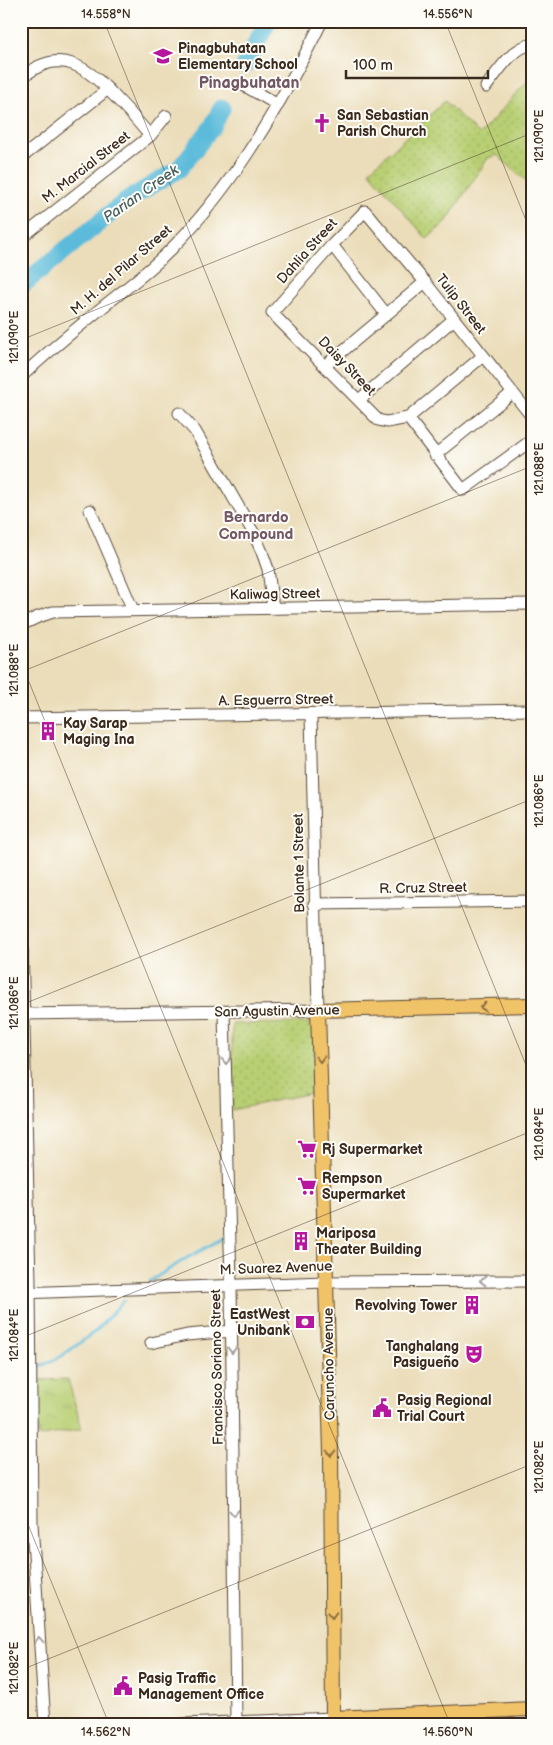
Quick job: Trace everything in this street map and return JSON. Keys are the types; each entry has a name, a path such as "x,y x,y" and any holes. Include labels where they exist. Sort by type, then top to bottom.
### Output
{"main road":[{"name":"San Agustin Avenue","path":"318,1010 532,1005"},
{"name":"Caruncho Avenue","path":"318,1010 331,1452 333,1718"},
{"path":"333,1718 483,1719 532,1709"}],"street":[{"name":"M. H. del Pilar Street","path":"21,377 125,290 177,243 221,193 278,105 322,21"},
{"path":"486,87 513,54 521,47 532,46"},
{"path":"21,79 39,65 58,61 84,67 108,89 150,136"},
{"path":"244,86 278,105"},
{"path":"21,158 108,89"},
{"name":"M. Marcial Street","path":"21,238 150,136 166,116"},
{"name":"Dahlia Street","path":"272,313 365,211"},
{"name":"Tulip Street","path":"365,211 532,417"},
{"path":"332,245 386,314"},
{"path":"326,365 424,282"},
{"name":"Daisy Street","path":"272,313 326,365 378,420 387,422 408,418"},
{"path":"359,400 454,319"},
{"path":"483,356 408,418 463,490 532,440"},
{"path":"435,455 512,393"},
{"path":"179,413 195,431 257,539 268,570 273,609"},
{"path":"90,510 133,610"},
{"name":"Kaliwag Street","path":"21,625 53,612 532,604"},
{"name":"A. Esguerra Street","path":"21,718 532,710"},
{"name":"Bolante 1 Street","path":"311,714 318,1010"},
{"path":"21,897 26,1293 30,1372 32,1523 45,1724"},
{"name":"R. Cruz Street","path":"314,904 532,901"},
{"name":"San Agustin Avenue","path":"22,1014 318,1010"},
{"name":"Francisco Soriano Street","path":"224,1012 232,1331 236,1722"},
{"name":"M. Suarez Avenue","path":"26,1293 231,1284 532,1281"},
{"path":"150,1343 187,1335 232,1331"},
{"path":"182,1724 333,1718"}],"green space":[{"path":"532,76 532,173 525,180 497,155 488,158 446,222 427,239 369,171 445,101 479,135"},
{"path":"314,1023 315,1092 232,1110 232,1024"},
{"path":"68,1379 82,1429 38,1437 37,1380"}],"waterway":[{"name":"Parian Creek","path":"245,65 268,21"},
{"name":"Parian Creek","path":"21,286 127,200 179,169 212,127 222,108"},
{"path":"150,1281 227,1236"},
{"path":"33,1370 62,1356 97,1330 124,1300"}],"place":[{"name":"Pinagbuhatan Elementary School","path":"163,56"},
{"name":"San Sebastian Parish Church","path":"322,123"},
{"name":"Kay Sarap Maging Ina","path":"48,731"},
{"name":"Rj Supermarket","path":"307,1149"},
{"name":"Rempson Supermarket","path":"307,1186"},
{"name":"Mariposa Theater Building","path":"301,1241"},
{"name":"Revolving Tower","path":"472,1305"},
{"name":"EastWest Unibank","path":"305,1322"},
{"name":"Tanghalang Pasigueño","path":"474,1354"},
{"name":"Pasig Regional Trial Court","path":"382,1408"},
{"name":"Pasig Traffic Management Office","path":"123,1686"}],"district":[{"name":"Pinagbuhatan","path":"249,83"},
{"name":"Bernardo Compound","path":"256,526"}]}
